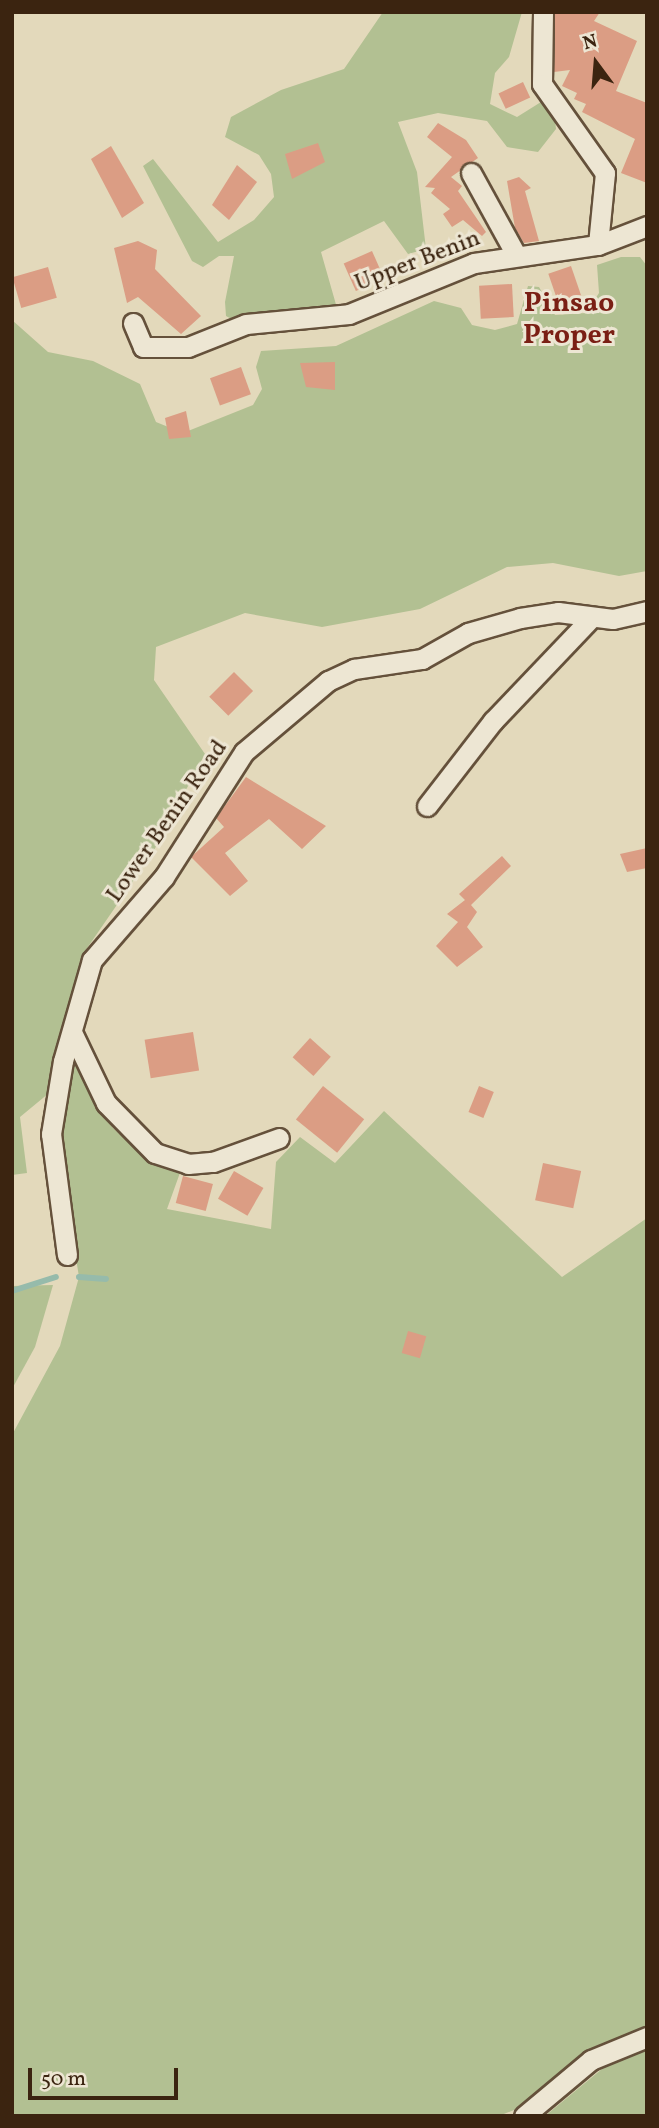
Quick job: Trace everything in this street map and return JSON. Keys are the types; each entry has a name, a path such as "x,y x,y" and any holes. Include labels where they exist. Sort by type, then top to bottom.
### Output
{"street":[{"path":"543,12 542,84 605,173 598,245"},
{"path":"471,173 516,255"},
{"name":"Upper Benin","path":"133,323 143,347 164,351 246,324 328,319 474,263 598,245 647,226"},
{"name":"Lower Benin Road","path":"66,1255 51,1134 72,1032 92,960 164,877 244,752 328,681 354,669 422,659 468,633 520,618 558,612 590,618 647,611"},
{"path":"427,806 493,721 590,618"},
{"path":"72,1032 106,1103 155,1153 188,1164 213,1162 279,1138"},
{"path":"524,2116 591,2060 647,2037"}],"green space":[{"path":"383,12 522,12 509,57 495,73 490,104 517,117 541,102 554,110 556,129 538,152 507,147 487,121 438,113 398,122 417,172 426,249 408,254 384,221 321,252 337,308 237,322 226,316 225,302 234,256 219,256 203,267 192,261 143,166 153,159 218,242 254,220 274,197 271,174 259,155 225,137 231,117 281,90 344,69"},
{"path":"621,257 640,257 647,266 647,571 619,576 553,563 507,567 420,609 322,627 245,613 156,647 154,680 205,754 152,854 83,954 49,1093 20,1117 27,1173 12,1175 12,320 48,352 93,361 140,384 156,422 183,433 253,405 262,389 256,367 261,351 336,346 434,301 461,308 472,325 495,330 517,324 528,286 539,287 555,315 586,313 599,293 597,265"},
{"path":"76,1059 113,1128 150,1161 181,1170 167,1209 271,1229 276,1162 300,1137 335,1163 384,1111 562,1277 647,1218 647,2028 594,2047 514,2110 499,2116 12,2116 12,1435 60,1346 79,1277 58,1146"},
{"path":"53,1285 35,1347 12,1389 12,1286"},
{"path":"647,2047 647,2116 545,2116 614,2059"}],"building":[{"path":"555,12 600,12 594,21 637,41 616,91 647,103 647,183 621,173 635,139 582,112 586,104 574,99 577,93 562,86 570,70 554,72"},
{"path":"523,82 530,97 506,109 499,93"},
{"path":"438,123 466,140 478,158 451,177 462,186 458,191 486,232 482,236 463,220 452,227 443,214 450,209 431,193 435,188 425,187 452,157 427,137"},
{"path":"318,143 325,162 292,179 285,154"},
{"path":"111,146 144,203 122,218 91,159"},
{"path":"237,165 257,182 229,220 212,205"},
{"path":"519,177 531,188 525,191 539,241 524,243 515,228 507,181"},
{"path":"138,241 157,250 155,269 201,316 181,334 138,297 127,303 114,248"},
{"path":"372,251 384,278 356,291 344,264"},
{"path":"571,266 582,298 559,306 548,274"},
{"path":"48,267 57,298 21,308 12,277"},
{"path":"512,284 514,317 481,319 479,286"},
{"path":"335,362 335,390 306,387 300,363"},
{"path":"241,367 251,394 220,406 210,378"},
{"path":"186,411 191,437 169,439 165,418"},
{"path":"234,672 253,691 228,716 209,697"},
{"path":"246,777 326,826 302,849 269,819 225,853 248,881 230,896 191,857 224,827 216,818"},
{"path":"647,848 647,868 627,872 620,854"},
{"path":"502,856 511,866 471,905 477,912 467,927 483,947 457,967 436,946 458,922 447,914 465,900 459,894"},
{"path":"193,1032 199,1071 151,1078 145,1040"},
{"path":"310,1038 331,1057 313,1076 293,1057"},
{"path":"323,1086 364,1119 337,1153 296,1119"},
{"path":"479,1086 494,1092 483,1118 469,1112"},
{"path":"543,1163 581,1171 573,1208 535,1200"},
{"path":"234,1171 263,1188 247,1216 218,1199"},
{"path":"183,1176 213,1184 206,1211 176,1203"},
{"path":"408,1331 426,1336 420,1358 402,1353"}],"waterway":[{"path":"12,1291 56,1277"},
{"path":"79,1277 106,1279"}],"district":[{"name":"Pinsao Proper","path":"569,320"}]}
